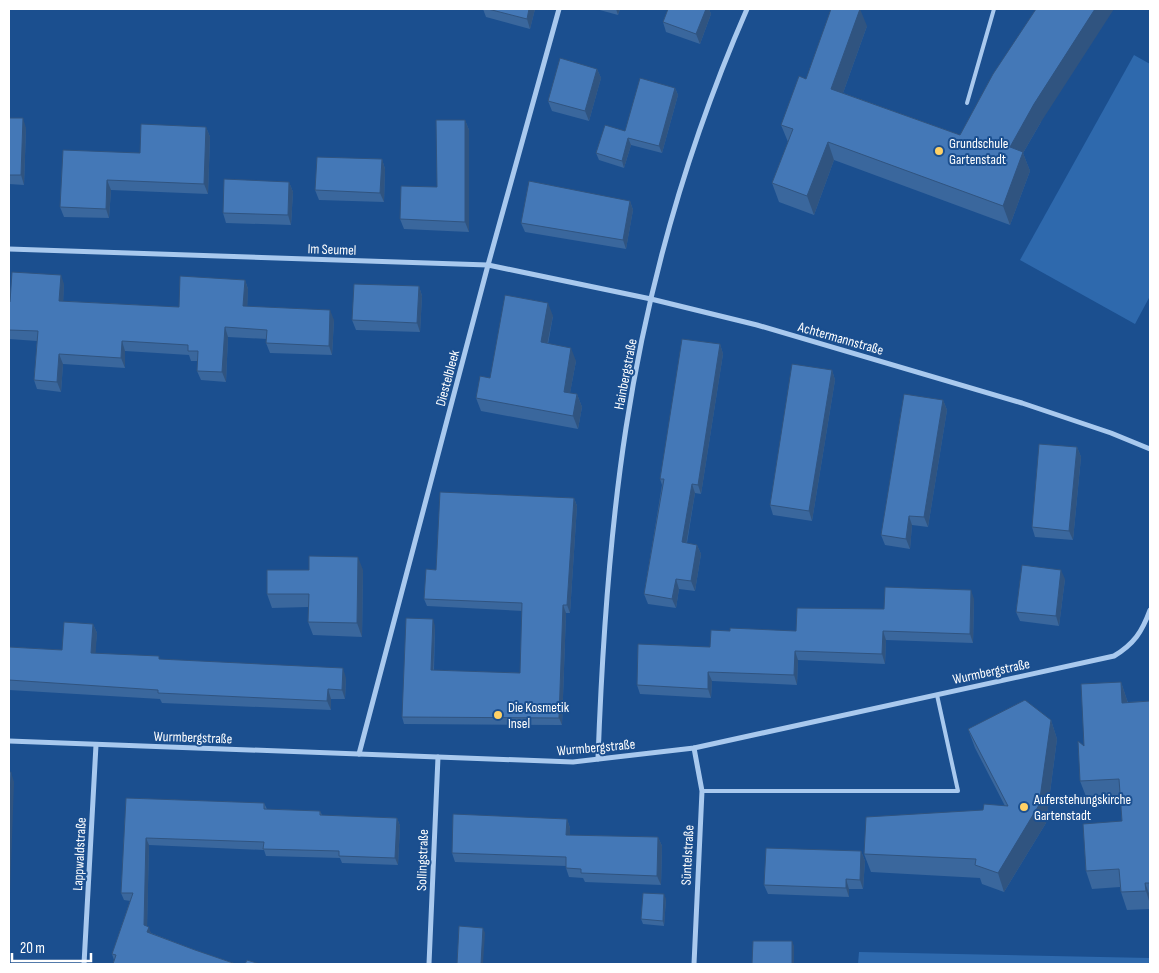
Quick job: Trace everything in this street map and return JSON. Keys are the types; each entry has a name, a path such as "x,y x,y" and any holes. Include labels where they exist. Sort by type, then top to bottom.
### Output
{"street":[{"name":"Diestelbleek","path":"359,754 488,265 559,9"},
{"name":"Hainbergstraße","path":"598,759 603,640 613,524 626,426 651,299 687,169 731,47 747,9"},
{"name":"Im Seumel","path":"9,248 488,265 651,299"},
{"name":"Achtermannstraße","path":"651,299 758,325 1022,403 1111,433 1150,449"},
{"name":"Wurmbergstraße","path":"9,741 573,762 694,748 1114,656 1129,647 1137,638 1150,610"},
{"name":"Lappwaldstraße","path":"84,964 96,745"},
{"name":"Süntelstraße","path":"694,748 702,790 694,964"},
{"name":"Sollingstraße","path":"429,964 438,757"}],"lane":[{"path":"967,103 994,9"},
{"path":"702,790 958,791 937,695"}],"shaded area":[{"path":"1134,55 1150,64 1150,296 1135,324 1020,260"},
{"path":"859,952 1150,958 1150,964 858,964"}],"building":[{"path":"488,9 529,9 527,19"},
{"path":"668,9 706,9 696,34 663,22"},
{"path":"831,9 860,9 831,89 960,135 993,74 1036,9 1095,9 1034,104 1010,147 1023,152 1003,206 828,142 807,196 772,183 793,129 781,125 799,76 806,79"},
{"path":"560,58 597,69 585,111 548,101"},
{"path":"640,78 675,88 659,146 628,138 622,161 596,153 605,125 625,131"},
{"path":"9,118 23,118 21,175 9,175"},
{"path":"436,120 465,120 465,222 400,219 401,186 437,187"},
{"path":"141,124 206,127 204,184 107,180 106,209 60,207 63,150 140,153"},
{"path":"317,157 382,159 380,193 315,190"},
{"path":"224,179 289,182 288,215 223,213"},
{"path":"529,181 630,201 623,240 521,223"},
{"path":"12,272 61,275 59,301 179,307 180,276 245,280 243,306 330,310 329,346 266,343 267,330 225,327 222,372 197,371 198,351 188,351 188,345 122,341 121,358 59,354 57,382 34,380 38,331 9,330"},
{"path":"354,284 419,286 417,323 352,320"},
{"path":"505,295 548,303 541,342 571,348 564,392 577,394 573,416 476,398 480,376 490,378"},
{"path":"682,339 720,344 698,485 692,484 682,542 697,545 691,581 676,579 672,599 644,594 664,479 660,479"},
{"path":"792,364 832,370 809,511 770,505"},
{"path":"904,394 943,400 924,517 909,516 906,539 881,535"},
{"path":"1039,444 1077,447 1069,531 1032,527"},
{"path":"440,492 574,498 567,605 563,605 559,718 402,717 406,618 433,619 431,670 520,673 522,603 424,599 426,569 436,570"},
{"path":"309,556 358,557 357,623 308,622 309,594 267,594 267,570 309,570"},
{"path":"1022,565 1061,570 1056,616 1016,612"},
{"path":"885,587 971,590 970,634 883,631 882,654 795,651 794,675 708,672 708,689 637,685 638,644 710,647 711,630 730,631 730,628 796,631 797,608 884,609"},
{"path":"64,622 93,624 91,653 159,656 159,659 343,668 342,690 328,689 327,701 158,693 158,690 9,680 9,647 62,650"},
{"path":"1121,682 1122,703 1150,701 1150,883 1145,883 1146,891 1121,892 1119,869 1086,871 1083,824 1122,821 1119,779 1080,781 1078,741 1084,746 1081,684"},
{"name":"Auferstehungskirche Gartenstadt","path":"1025,700 1051,720 1039,805 998,873 975,865 976,859 864,854 866,817 983,810 984,804 1008,806 968,729"},
{"path":"9,772 11,772 9,826"},
{"path":"126,798 264,803 264,809 320,811 320,815 397,818 395,858 339,856 339,851 263,849 264,842 146,838 144,925 149,927 147,932 236,964 113,964 116,955 112,954 133,893 121,893"},
{"path":"453,814 567,819 566,835 658,837 657,876 581,873 581,869 566,868 566,857 452,853"},
{"path":"766,848 861,851 860,880 846,879 846,888 764,885"},
{"path":"643,893 664,894 663,921 641,919"},
{"path":"459,926 483,928 481,964 457,964"},
{"path":"753,941 792,941 792,964 752,964"},
{"path":"247,960 260,964 245,964"}],"place":[{"name":"Grundschule Gartenstadt","path":"939,151"},
{"name":"Die Kosmetik Insel","path":"498,715"},
{"name":"Auferstehungskirche Gartenstadt","path":"1024,807"}]}
